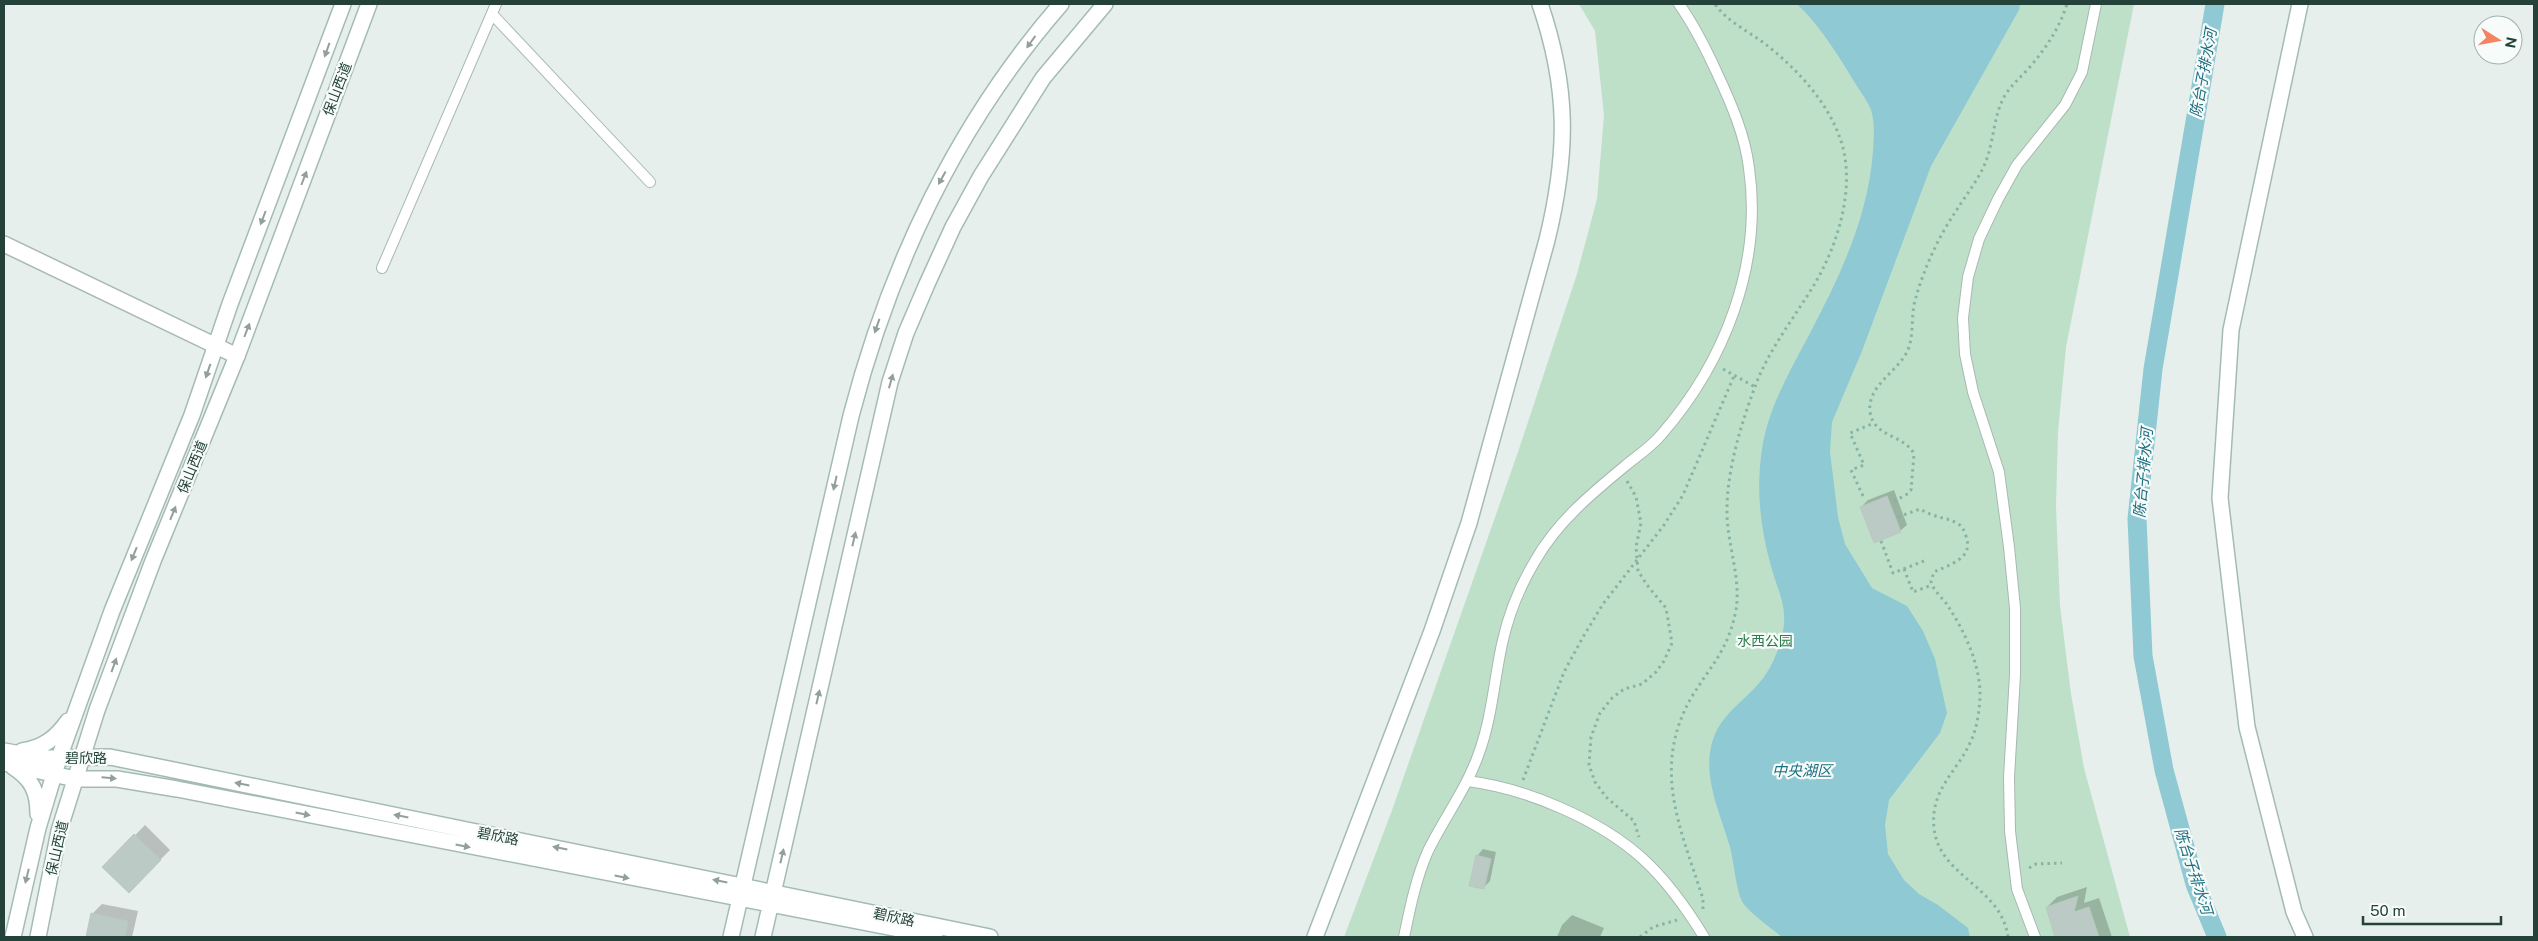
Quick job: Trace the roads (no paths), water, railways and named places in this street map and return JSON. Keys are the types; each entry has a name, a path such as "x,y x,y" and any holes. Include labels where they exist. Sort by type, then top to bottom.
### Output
{"street":[{"name":"保山西道","path":"13,937 38,828 45,773 57,756 78,705 135,551 192,415 343,4"},
{"name":"保山西道","path":"38,937 59,831 98,710 150,570 237,356 369,4"},
{"path":"731,937 851,416 866,359 883,309 912,236 955,155 991,97 1062,4"},
{"path":"763,937 890,382 906,333 953,227 981,176 1043,78 1105,4"},
{"path":"1315,937 1432,631 1469,523 1552,221 1563,152 1563,108 1559,73 1550,34 1540,4"},
{"path":"1325,937 1454,596 1485,494 1561,220 1568,191 1572,146 1571,104 1564,48 1551,4"},
{"path":"2300,4 2231,330 2220,498 2247,727 2294,912 2305,937"},
{"path":"4,244 237,356"},
{"path":"38,828 36,790 8,758 50,741 63,728 78,705"},
{"path":"59,831 60,804 45,773 57,756 80,735 98,710"},
{"name":"碧欣路","path":"8,758 57,756 82,758 110,757 740,893"},
{"name":"碧欣路","path":"8,758 45,773 75,779 117,779 176,789 772,899 990,937"},
{"name":"碧欣路","path":"772,899 810,911 939,937"}],"lane":[{"path":"382,268 496,4"},
{"path":"1404,937 1415,888 1427,854 1467,781 1479,752 1490,716 1502,644 1516,598 1553,533 1579,505 1659,437 1691,397 1711,363 1734,310 1747,270 1752,216 1749,167 1735,112 1712,61 1679,4"},
{"path":"2036,937 2017,889 2010,831 2009,777 2016,675 2015,608 2009,547 1999,472 1973,392 1965,354 1963,318 1968,277 1979,239 1998,198 2017,165 2065,105 2082,72 2096,4"},
{"path":"492,14 650,182"},
{"path":"1467,781 1490,784 1519,792 1558,807 1605,831 1642,858 1661,877 1692,916 1704,937"}],"water":[{"name":"中央湖区","path":"1797,4 2020,4 2019,10 1931,166 1862,351 1832,422 1830,452 1838,517 1845,544 1872,588 1907,606 1923,631 1935,659 1947,713 1940,733 1889,800 1885,825 1888,854 1904,880 1919,894 1938,905 1968,928 1970,937 1782,937 1743,903 1737,884 1730,847 1712,788 1709,758 1718,728 1727,715 1755,688 1768,672 1774,660 1784,626 1782,600 1767,551 1760,508 1760,464 1765,434 1774,404 1842,269 1851,246 1865,200 1873,151 1873,120 1868,103 1829,42"}],"waterway":[{"name":"陈台子排水河","path":"2215,4 2153,369 2137,519 2143,656 2164,770 2195,884 2217,937"}],"park label":[{"name":"水西公园","path":"1765,641"}]}
